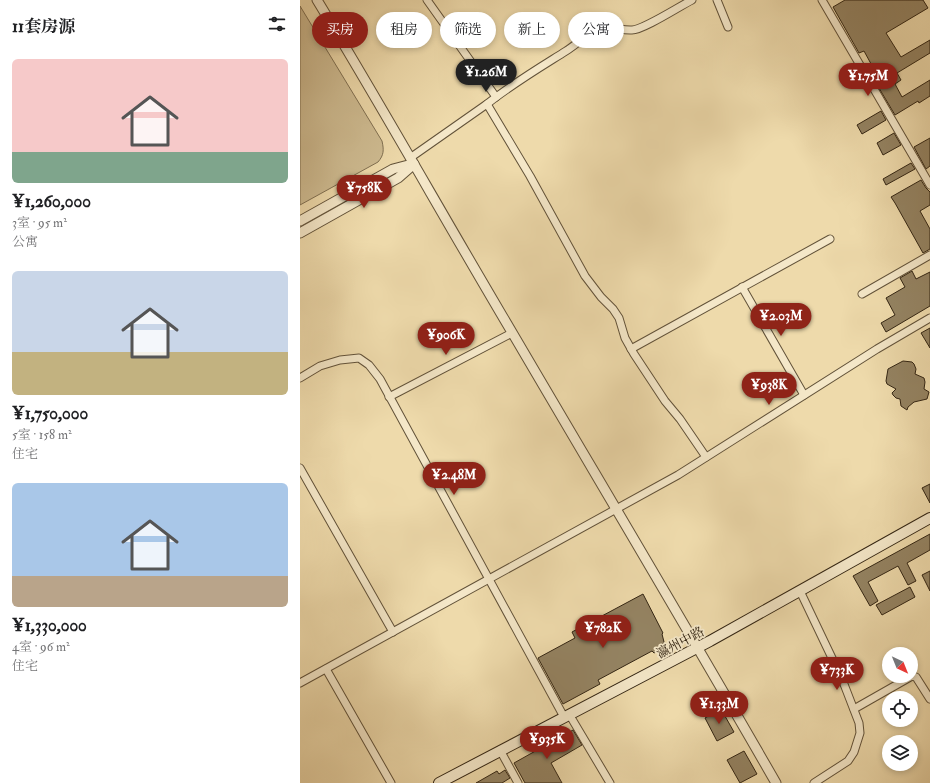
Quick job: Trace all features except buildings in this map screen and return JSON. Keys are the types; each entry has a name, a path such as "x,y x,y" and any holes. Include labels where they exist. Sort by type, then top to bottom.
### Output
{"main road":[{"name":"瀛州中路","path":"439,783 698,647 930,518"}],"street":[{"path":"318,0 512,333 698,647 776,783"},
{"path":"427,0 496,97"},
{"path":"300,233 398,178 412,161 496,97 574,46 586,35 601,28 612,27 633,30 643,27 692,0"},
{"path":"717,0 728,27"},
{"path":"822,0 930,185"},
{"path":"487,104 530,176 584,276 613,309 619,318 625,338 631,349 665,401 680,419 706,457"},
{"path":"300,221 393,169 412,161"},
{"path":"631,349 830,239"},
{"path":"862,294 930,255"},
{"path":"742,287 804,395"},
{"path":"300,683 678,475 877,349 930,318"},
{"path":"389,396 512,333"},
{"path":"300,378 320,366 340,360 359,358 370,365 380,379 489,579 566,715 610,783"},
{"path":"300,468 393,632"},
{"path":"800,591 842,679 860,724 860,733 854,752 848,760 814,783"},
{"path":"326,669 391,783"},
{"path":"854,709 912,676 916,677 930,699"},
{"path":"500,750 518,783"}],"shaded area":[{"path":"300,6 312,26 312,48 326,48 382,141 383,150 378,162 300,205"}]}
